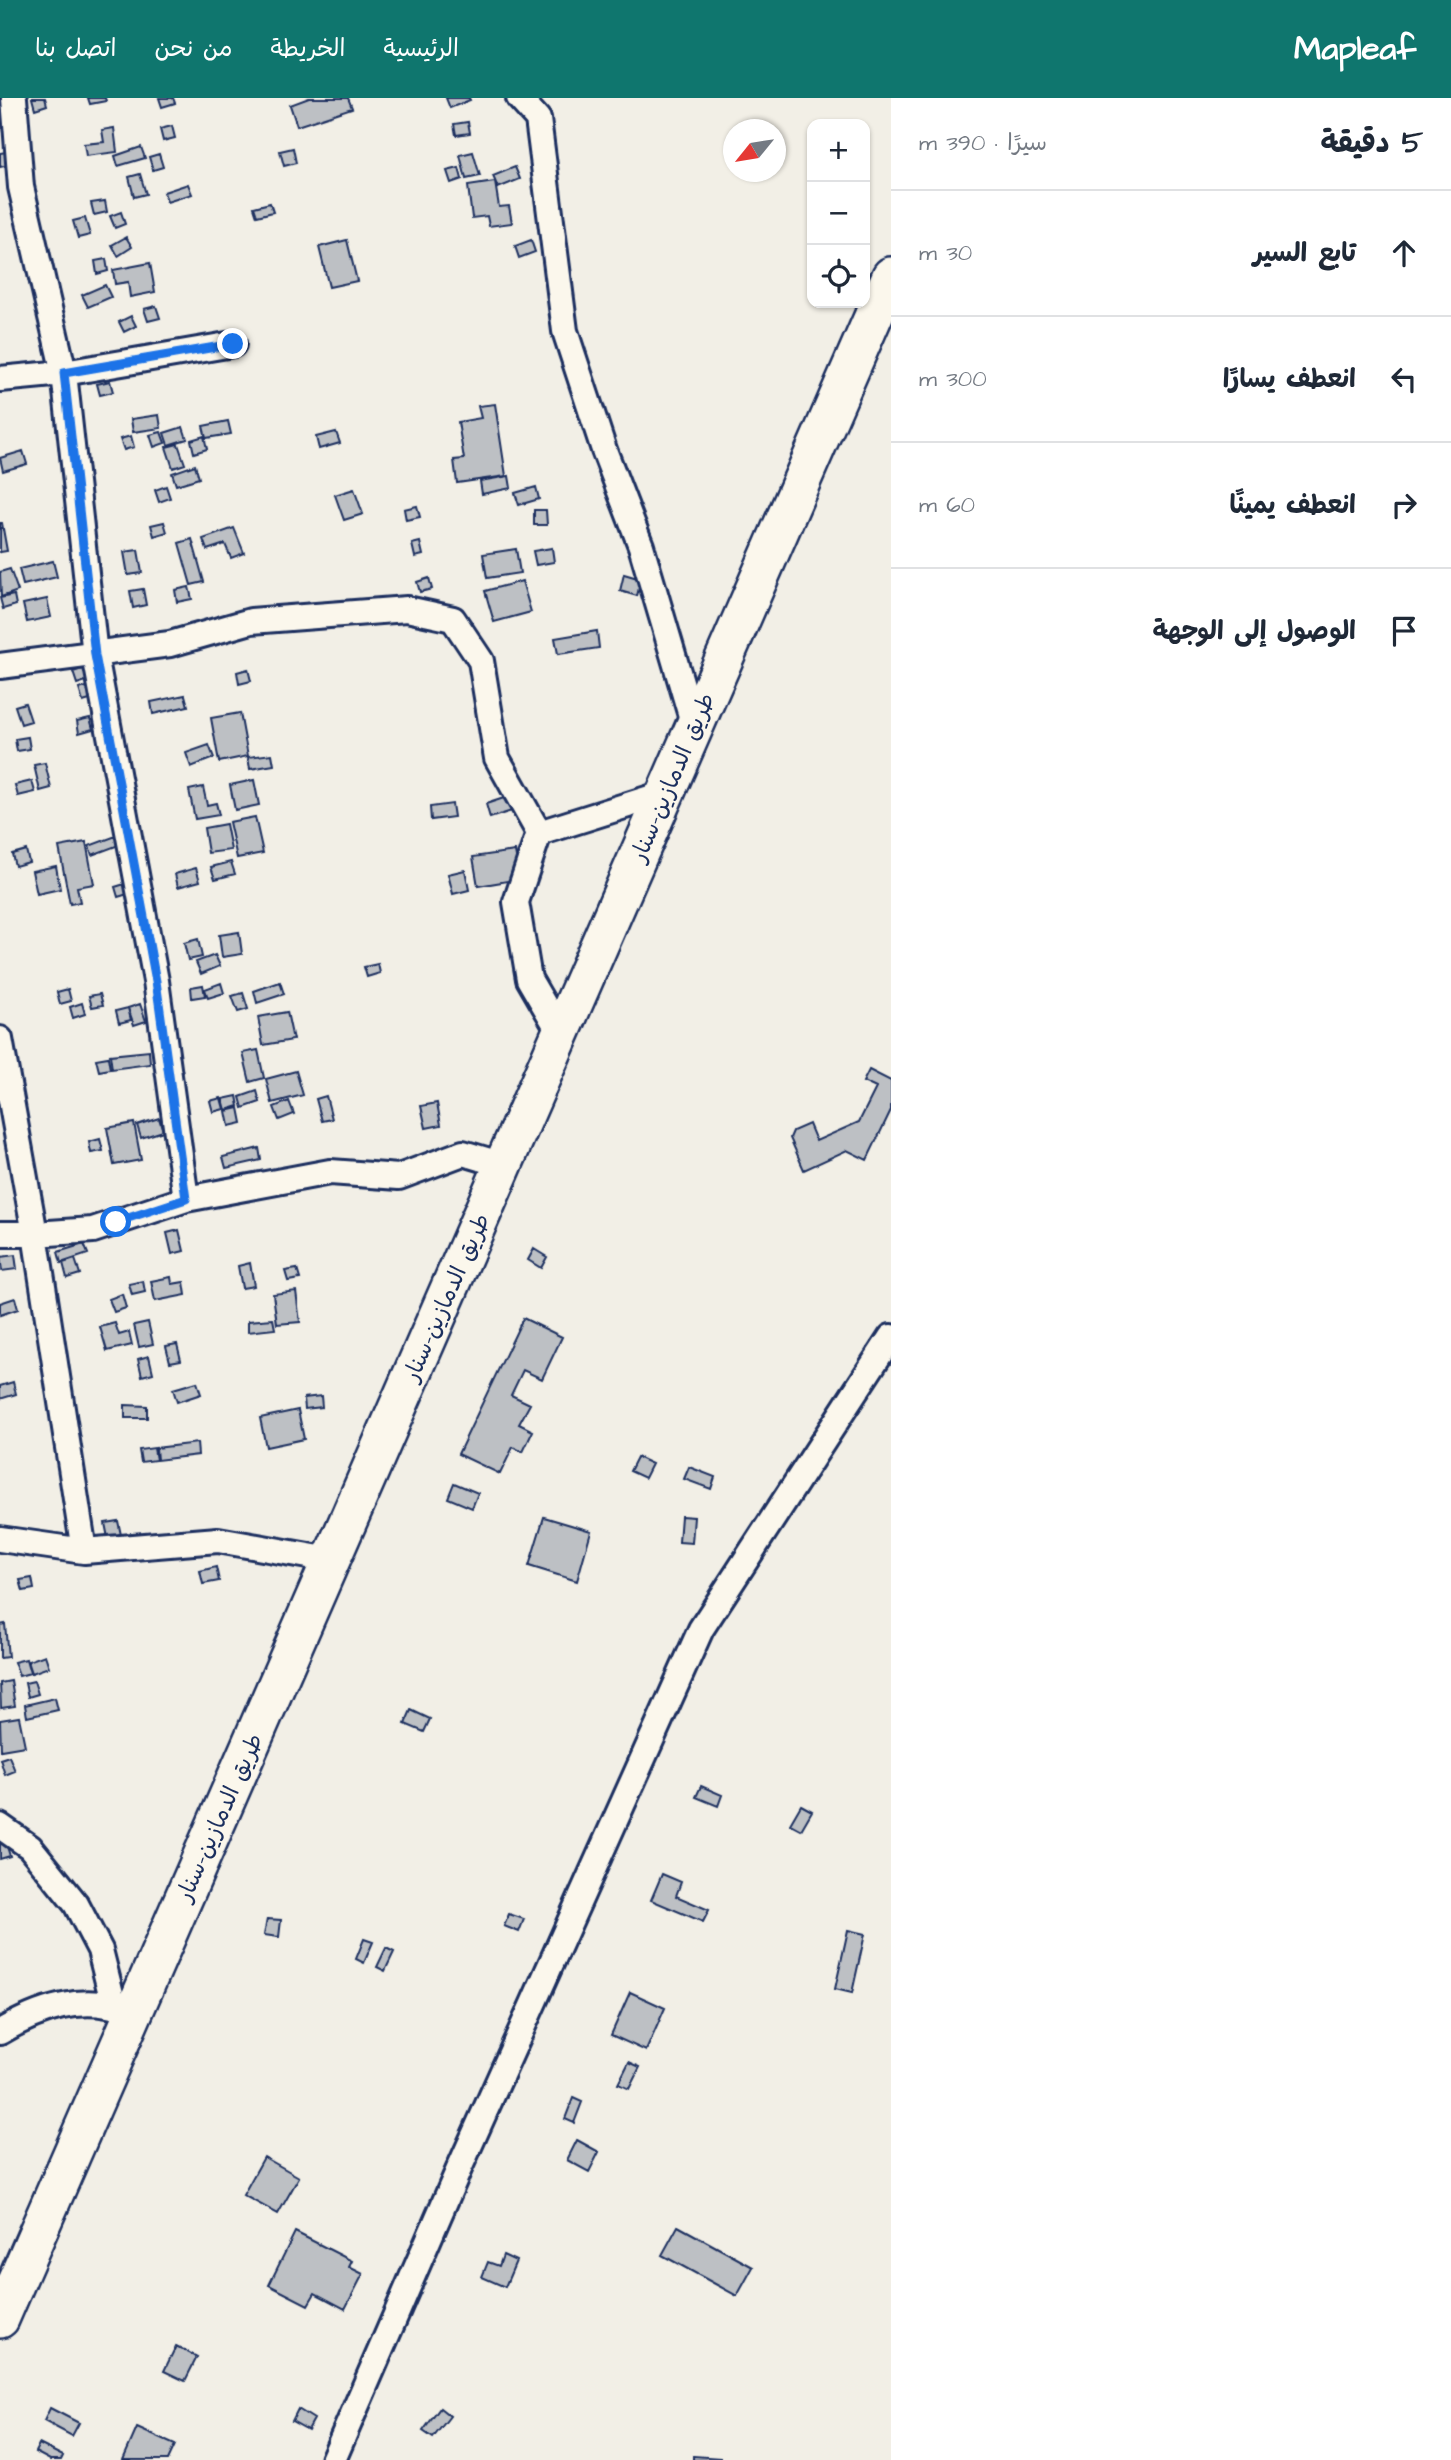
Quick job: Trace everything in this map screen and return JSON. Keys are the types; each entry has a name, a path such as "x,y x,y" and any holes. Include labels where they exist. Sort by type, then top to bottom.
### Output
{"highway":[{"name":"طريق الدمازين-سنار","path":"0,2319 124,2009 331,1560 891,276"}],"street":[{"path":"14,98 21,187 64,373 95,655 156,981 186,1199"},
{"path":"519,98 538,108 565,331 604,450 641,546 694,726"},
{"path":"0,379 64,373 233,344"},
{"path":"0,666 170,644 251,621 407,609 453,619 481,661 497,758 539,833 516,902 529,979 561,1034"},
{"path":"539,833 666,793"},
{"path":"0,1039 35,1234 84,1551"},
{"path":"0,1234 93,1230 186,1199 330,1172 399,1177 463,1153 503,1165"},
{"path":"333,2460 459,2169 701,1629 891,1337"},
{"path":"0,1539 84,1551 218,1540 331,1560"},
{"path":"0,1826 30,1847 76,1904 100,1950 124,2009 64,2004 18,2021 0,2032"}],"building":[{"path":"32,98 45,98 47,105 35,109"},
{"path":"88,98 105,98 106,101 90,104"},
{"path":"159,98 173,98 175,103 162,107"},
{"path":"309,98 348,98 352,108 297,126 290,105"},
{"path":"446,98 469,98 470,100 450,108"},
{"path":"468,122 470,133 456,135 454,124"},
{"path":"172,126 175,138 163,141 160,129"},
{"path":"114,128 117,152 86,156 84,144 104,142 102,130"},
{"path":"141,147 145,158 118,166 115,156"},
{"path":"293,148 296,163 284,166 280,151"},
{"path":"6,152 9,165 0,167 0,153"},
{"path":"473,152 480,176 466,179 460,155"},
{"path":"159,154 163,167 153,170 149,157"},
{"path":"515,167 520,179 498,188 493,176"},
{"path":"459,168 462,179 451,183 447,171"},
{"path":"140,174 146,194 134,197 129,177"},
{"path":"495,182 499,207 509,206 512,223 489,226 487,216 472,218 468,186"},
{"path":"188,184 192,194 167,202 164,192"},
{"path":"105,201 107,212 94,215 91,203"},
{"path":"270,203 273,212 257,216 254,207"},
{"path":"121,212 125,224 115,228 110,216"},
{"path":"85,218 90,235 78,238 73,221"},
{"path":"126,237 132,247 118,256 112,245"},
{"path":"347,240 357,281 329,287 319,247"},
{"path":"531,240 535,252 519,258 515,246"},
{"path":"106,259 108,271 97,274 95,261"},
{"path":"150,263 155,292 130,297 128,282 115,284 113,270"},
{"path":"105,285 111,297 88,307 82,295"},
{"path":"156,306 160,318 148,321 144,309"},
{"path":"131,316 136,326 124,332 119,322"},
{"path":"110,381 113,392 100,395 97,384"},
{"path":"495,404 506,476 457,483 454,460 464,459 458,422 481,418 478,406"},
{"path":"159,415 161,428 133,432 131,419"},
{"path":"228,421 231,434 206,438 203,426"},
{"path":"183,427 187,439 168,445 164,433"},
{"path":"161,432 165,443 154,447 150,435"},
{"path":"336,432 340,443 319,449 316,437"},
{"path":"131,436 134,447 124,450 120,439"},
{"path":"204,436 207,449 194,453 191,440"},
{"path":"178,444 185,464 173,468 166,447"},
{"path":"23,451 27,464 3,471 0,458"},
{"path":"195,465 199,478 176,485 172,473"},
{"path":"509,476 511,488 482,494 480,481"},
{"path":"166,486 170,498 159,502 155,490"},
{"path":"536,487 539,499 519,505 515,493"},
{"path":"354,489 363,514 344,520 335,495"},
{"path":"417,506 420,517 406,520 404,509"},
{"path":"534,510 546,510 547,525 534,525"},
{"path":"164,522 167,532 154,536 151,525"},
{"path":"0,523 7,551 0,552"},
{"path":"234,528 244,553 231,558 225,544 207,550 203,539"},
{"path":"192,539 204,582 191,585 179,543"},
{"path":"420,542 423,555 415,557 412,544"},
{"path":"552,548 554,562 536,565 533,551"},
{"path":"516,549 520,573 487,578 483,554"},
{"path":"138,550 142,573 128,575 124,552"},
{"path":"53,561 57,577 23,585 19,569"},
{"path":"10,569 18,591 1,597 0,572"},
{"path":"624,574 641,579 637,596 620,591"},
{"path":"429,578 432,589 420,592 417,582"},
{"path":"522,581 531,612 494,622 485,591"},
{"path":"189,587 192,599 177,602 175,590"},
{"path":"143,589 146,605 133,608 130,591"},
{"path":"14,595 16,605 3,609 0,598"},
{"path":"47,599 51,617 27,622 23,604"},
{"path":"597,631 599,648 558,654 555,638"},
{"path":"85,668 89,680 77,684 73,672"},
{"path":"248,669 251,681 239,684 237,672"},
{"path":"90,686 93,699 83,702 79,689"},
{"path":"185,695 188,706 153,714 151,702"},
{"path":"25,703 31,721 21,724 15,706"},
{"path":"240,713 248,756 219,762 211,718"},
{"path":"90,718 93,729 79,733 77,721"},
{"path":"28,737 30,749 17,751 15,739"},
{"path":"209,745 214,758 191,767 186,753"},
{"path":"272,754 274,765 250,769 248,757"},
{"path":"45,763 51,788 40,791 34,765"},
{"path":"254,780 259,805 235,810 230,785"},
{"path":"32,781 35,792 18,796 15,785"},
{"path":"203,787 207,805 216,803 219,815 195,819 189,790"},
{"path":"513,795 518,809 490,818 486,804"},
{"path":"452,804 454,817 431,820 430,807"},
{"path":"255,817 263,853 237,858 229,822"},
{"path":"226,824 231,850 208,853 204,828"},
{"path":"116,836 119,845 92,855 89,846"},
{"path":"86,842 94,884 77,887 80,902 70,904 59,847"},
{"path":"26,850 29,862 15,866 12,854"},
{"path":"515,851 520,879 478,886 473,857"},
{"path":"231,862 235,874 215,879 211,867"},
{"path":"56,866 60,889 37,894 32,871"},
{"path":"196,868 200,881 178,887 175,874"},
{"path":"465,870 469,890 453,894 448,874"},
{"path":"128,883 131,893 118,897 115,887"},
{"path":"239,932 242,954 222,957 219,935"},
{"path":"198,939 202,957 188,960 184,943"},
{"path":"215,955 220,966 201,974 196,962"},
{"path":"378,964 380,973 367,977 364,967"},
{"path":"280,982 284,994 257,1003 254,991"},
{"path":"221,983 224,993 208,998 205,989"},
{"path":"203,985 205,996 192,998 191,987"},
{"path":"68,989 71,1001 60,1004 57,992"},
{"path":"243,993 248,1009 238,1012 232,996"},
{"path":"100,994 103,1005 92,1007 89,996"},
{"path":"82,1003 85,1014 73,1018 70,1007"},
{"path":"140,1004 146,1021 134,1025 128,1008"},
{"path":"128,1008 131,1020 119,1023 116,1011"},
{"path":"287,1012 293,1040 263,1045 258,1017"},
{"path":"258,1050 264,1078 250,1082 243,1053"},
{"path":"149,1051 150,1064 112,1069 110,1055"},
{"path":"108,1057 110,1069 99,1071 96,1059"},
{"path":"869,1070 891,1081 891,1110 867,1160 847,1150 804,1170 790,1138 793,1131 809,1124 816,1141 859,1122 876,1088 863,1082"},
{"path":"296,1071 303,1095 272,1103 266,1079"},
{"path":"257,1091 260,1102 243,1108 240,1097"},
{"path":"237,1096 239,1106 226,1110 223,1099"},
{"path":"326,1096 332,1119 322,1121 316,1099"},
{"path":"221,1098 224,1109 213,1112 210,1101"},
{"path":"289,1101 294,1114 279,1120 274,1107"},
{"path":"437,1103 441,1125 426,1128 421,1106"},
{"path":"239,1108 242,1123 229,1126 226,1111"},
{"path":"159,1118 163,1131 141,1138 137,1125"},
{"path":"134,1123 141,1160 114,1165 107,1128"},
{"path":"100,1139 103,1151 91,1153 89,1142"},
{"path":"259,1148 261,1160 226,1168 223,1157"},
{"path":"179,1230 184,1251 172,1254 167,1233"},
{"path":"84,1244 88,1254 61,1263 58,1252"},
{"path":"534,1249 547,1257 541,1268 528,1260"},
{"path":"15,1255 17,1269 2,1271 0,1257"},
{"path":"75,1259 80,1274 67,1278 63,1263"},
{"path":"250,1263 254,1286 242,1288 238,1266"},
{"path":"297,1269 300,1279 288,1281 285,1271"},
{"path":"171,1277 172,1284 184,1282 186,1295 155,1301 151,1281"},
{"path":"143,1281 145,1292 132,1295 129,1284"},
{"path":"296,1291 300,1322 277,1324 273,1294"},
{"path":"122,1294 126,1308 114,1312 109,1299"},
{"path":"15,1298 18,1309 0,1315 0,1303"},
{"path":"523,1318 562,1337 542,1379 523,1370 511,1395 530,1404 519,1424 533,1431 523,1452 513,1447 500,1474 458,1454"},
{"path":"273,1319 275,1329 248,1332 248,1321"},
{"path":"148,1322 153,1344 139,1347 134,1325"},
{"path":"115,1323 119,1335 129,1332 132,1345 107,1351 100,1327"},
{"path":"177,1344 181,1360 170,1362 166,1346"},
{"path":"149,1356 153,1373 142,1376 138,1359"},
{"path":"13,1382 16,1394 0,1399 0,1386"},
{"path":"197,1382 201,1394 177,1402 173,1389"},
{"path":"321,1396 322,1407 305,1409 304,1398"},
{"path":"125,1405 147,1406 147,1418 125,1418"},
{"path":"298,1410 304,1439 266,1447 260,1418"},
{"path":"197,1443 198,1455 157,1460 156,1448"},
{"path":"154,1448 156,1460 141,1462 139,1450"},
{"path":"637,1457 652,1464 645,1478 630,1471"},
{"path":"689,1467 715,1477 711,1489 684,1479"},
{"path":"454,1483 478,1493 472,1508 448,1498"},
{"path":"681,1516 694,1517 692,1543 679,1542"},
{"path":"544,1517 591,1531 577,1581 529,1566"},
{"path":"118,1521 121,1535 108,1538 105,1523"},
{"path":"216,1567 219,1581 203,1584 200,1571"},
{"path":"32,1578 34,1589 23,1591 20,1580"},
{"path":"5,1624 8,1657 0,1658 0,1625"},
{"path":"45,1655 49,1667 32,1673 28,1661"},
{"path":"26,1659 30,1673 19,1676 14,1662"},
{"path":"11,1681 15,1706 1,1708 0,1683"},
{"path":"34,1681 38,1694 28,1697 25,1683"},
{"path":"55,1698 58,1710 27,1717 25,1705"},
{"path":"411,1710 430,1719 424,1732 405,1724"},
{"path":"19,1717 25,1746 1,1750 0,1720"},
{"path":"9,1756 15,1771 5,1775 0,1759"},
{"path":"701,1786 722,1795 718,1806 696,1797"},
{"path":"801,1805 812,1811 801,1830 790,1824"},
{"path":"0,1831 10,1856 0,1859"},
{"path":"662,1874 681,1882 676,1896 709,1910 703,1922 651,1900"},
{"path":"509,1914 524,1919 519,1932 504,1926"},
{"path":"267,1919 281,1920 279,1937 264,1935"},
{"path":"848,1930 865,1934 852,1993 835,1989"},
{"path":"364,1939 373,1942 364,1963 356,1959"},
{"path":"386,1948 394,1952 385,1971 377,1967"},
{"path":"630,1992 665,2008 646,2051 611,2035"},
{"path":"629,2062 640,2067 629,2089 618,2084"},
{"path":"573,2098 582,2102 574,2123 565,2119"},
{"path":"577,2140 599,2152 589,2172 567,2160"},
{"path":"264,2157 299,2177 278,2214 243,2195"},
{"path":"678,2226 753,2267 737,2296 662,2255"},
{"path":"295,2232 352,2261 349,2267 363,2274 345,2309 315,2293 308,2305 269,2285"},
{"path":"503,2255 516,2261 505,2287 482,2277 488,2262 499,2266"},
{"path":"176,2346 197,2357 185,2381 164,2371"},
{"path":"50,2408 79,2423 72,2436 44,2421"},
{"path":"440,2408 450,2416 433,2438 423,2431"},
{"path":"298,2409 314,2419 308,2430 292,2421"},
{"path":"137,2428 175,2445 168,2460 123,2460"},
{"path":"39,2444 63,2456 61,2460 50,2460 35,2452"},
{"path":"693,2456 720,2458 720,2460 693,2460"}],"route":[{"path":"116,1222 186,1199 156,981 95,655 64,373 233,344"}]}
